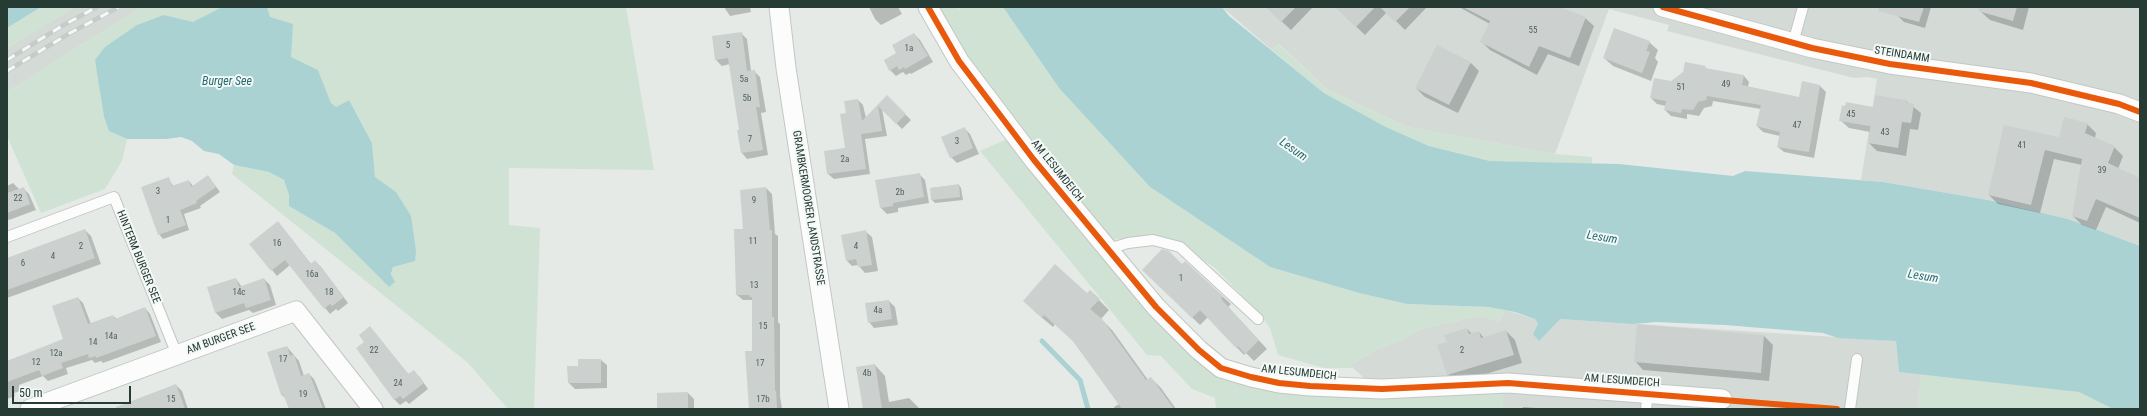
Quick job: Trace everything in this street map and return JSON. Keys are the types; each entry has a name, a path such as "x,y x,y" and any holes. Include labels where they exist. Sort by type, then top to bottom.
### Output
{"street":[{"name":"GRAMBKERMOORER LANDSTRASSE","path":"779,7 786,68 839,409"},
{"name":"AM LESUMDEICH","path":"928,7 959,61 1034,160 1156,307 1199,350 1221,368 1278,383 1382,389 1508,383 1647,401 1722,399"},
{"name":"STEINDAMM","path":"1663,7 1793,43 1890,64 2038,84 2119,104 2140,112"},
{"name":"AM BURGER SEE","path":"30,409 296,311 373,409"}],"lane":[{"path":"1793,43 1803,7"},
{"name":"HINTERM BURGER SEE","path":"7,237 114,197 177,355"},
{"path":"1108,249 1128,243 1153,240 1180,247 1258,319"},
{"path":"1850,409 1857,359"}],"shaded area":[{"path":"74,7 142,7 7,92 7,48"},
{"path":"1222,7 2140,7 2140,246 2068,219 1988,200 1883,182 1861,180 1877,79 1868,77 1854,78 1667,31 1669,25 1609,9 1555,154 1407,127 1328,90 1279,44 1272,50"},
{"path":"1505,310 1535,319 1538,324 1560,319 1896,341 1899,372 1922,373 1917,409 1502,409 1505,379 1367,381 1350,365 1377,349 1402,340 1420,329 1482,315 1499,322"}],"green space":[{"path":"41,7 74,7 7,48 7,28"},
{"path":"142,7 222,7 193,23 164,15 100,93 104,117 109,131 127,139 122,161 105,189 41,213 7,136 7,92"},
{"path":"267,7 626,7 654,170 509,168 509,225 540,228 534,409 508,409 468,363 232,174 234,165 269,172 284,180 289,195 289,206 335,233 389,287 393,267 395,192 375,178 372,143 349,100 336,107 331,103 318,70 291,57 269,17"},
{"path":"934,7 957,7 959,9 963,7 1003,7 1059,88 1150,187 1270,267 1359,293 1407,304 1489,307 1505,310 1499,322 1482,315 1420,329 1402,340 1377,349 1350,365 1353,368 1324,368 1278,355 1270,328 1260,314 1214,267 1178,244 1153,238 1116,239 1099,248 1219,373 1504,391 1502,409 1216,409 1215,398 1192,389 1161,356 1147,355 980,151 1007,139 970,64"},
{"path":"1278,44 1328,90 1407,127 1555,154 1592,157 1592,164 1491,161 1429,146 1386,127 1324,93 1272,50"},
{"path":"1922,373 2079,392 2113,409 1917,409"}],"water":[{"path":"7,7 41,7 7,28"},
{"name":"Burger See","path":"222,7 267,7 270,17 293,24 291,57 318,70 331,103 336,107 349,100 372,143 375,177 396,192 411,216 416,251 415,261 393,267 391,274 395,282 389,287 335,233 289,206 289,195 284,180 269,172 234,165 219,154 204,151 192,141 181,137 166,139 127,139 109,131 104,117 95,60 105,47 137,25 164,15 193,22"},
{"name":"Lesum","path":"1003,7 1222,7 1229,16 1324,93 1386,127 1429,146 1490,161 1619,164 1733,176 1745,171 1883,182 1988,200 2068,219 2140,246 2140,409 2113,409 2079,392 1899,372 1896,341 1838,338 1823,333 1725,325 1656,322 1633,324 1560,319 1539,341 1533,334 1538,324 1535,319 1515,312 1489,307 1407,304 1359,293 1270,267 1150,187 1059,88"}],"building":[{"path":"1266,7 1296,7 1281,22"},
{"path":"1335,7 1375,7 1356,27"},
{"path":"1380,7 1410,7 1395,22"},
{"path":"1463,7 1560,7 1586,17 1570,58 1539,46 1529,67 1480,42 1490,21"},
{"path":"1879,7 1924,7 1919,22 1878,11"},
{"path":"1979,7 2017,7 2013,21 1978,11"},
{"path":"1614,28 1650,41 1646,51 1650,52 1642,73 1603,58"},
{"path":"742,32 747,71 755,70 760,107 756,107 763,150 741,153 728,58 715,60 712,36"},
{"path":"914,33 928,56 905,69 904,67 899,70 897,66 889,71 884,60 896,53 892,45"},
{"path":"1437,45 1471,62 1449,105 1415,88"},
{"path":"1685,62 1706,66 1705,68 1744,75 1742,85 1799,97 1802,81 1820,85 1809,152 1777,147 1780,132 1756,126 1761,105 1707,96 1706,100 1698,102 1693,110 1682,109 1681,113 1664,110 1666,101 1650,98 1654,78 1671,81 1683,72"},
{"path":"887,95 906,114 896,124 878,106 882,131 861,134 866,169 827,174 824,151 845,148 840,114 846,113 844,101 858,99 862,121"},
{"path":"1875,95 1906,100 1906,102 1914,104 1911,123 1902,122 1898,148 1868,143 1870,126 1839,121 1842,105 1845,106 1846,102 1873,107"},
{"path":"2064,117 2088,123 2085,133 2115,146 2108,163 2140,178 2140,218 2096,199 2087,221 2072,216 2082,159 2045,150 2031,205 1988,195 2004,125 2059,137"},
{"path":"965,127 973,148 950,158 941,137"},
{"path":"920,173 924,197 893,203 893,206 880,208 875,180"},
{"path":"208,175 216,187 196,201 197,203 180,210 186,225 158,235 141,187 169,177 172,186 189,180 191,187"},
{"path":"959,184 960,197 931,200 930,188"},
{"path":"24,187 30,204 7,213 7,193"},
{"path":"766,187 770,230 772,230 772,317 774,317 775,391 777,409 749,409 745,351 752,351 752,297 749,295 736,295 734,229 743,229 740,190"},
{"path":"278,221 311,264 315,260 344,297 332,306 330,304 324,309 285,260 271,271 249,244"},
{"path":"85,229 95,258 7,290 7,258"},
{"path":"866,230 872,265 858,267 856,259 846,261 841,235"},
{"path":"1162,249 1169,251 1182,264 1185,261 1223,296 1221,299 1259,340 1245,354 1238,346 1236,348 1200,310 1192,318 1142,270"},
{"path":"1055,264 1087,293 1090,290 1100,299 1090,309 1102,319 1146,380 1151,377 1174,409 1122,409 1072,340 1044,315 1042,318 1023,301"},
{"path":"236,278 239,287 264,278 271,300 246,308 244,303 215,313 207,287"},
{"path":"78,297 88,324 113,315 115,319 145,307 156,336 96,358 96,356 89,358 88,354 61,363 63,368 42,376 39,370 7,382 7,361 63,339 52,306"},
{"path":"889,300 892,319 868,323 865,303"},
{"path":"1637,324 1764,335 1761,373 1634,362"},
{"path":"370,326 408,374 414,370 424,383 403,399 400,396 394,400 356,348 364,342 359,335"},
{"path":"1467,328 1469,334 1479,331 1481,338 1506,330 1514,355 1447,375 1437,345 1447,342 1444,335"},
{"path":"287,346 290,356 294,354 301,376 309,373 323,409 289,409 283,394 281,395 267,352"},
{"path":"578,359 601,359 601,383 568,383 567,366 578,366"},
{"path":"875,364 882,409 863,409 856,367"},
{"path":"176,384 185,409 116,409 116,407"},
{"path":"688,392 688,409 657,409 657,393"}],"waterway":[{"path":"1042,341 1080,380 1088,409"}],"railway":[{"path":"7,60 62,26 97,7"},
{"path":"7,71 70,33 119,7"}],"cycle path":[{"path":"928,7 959,61 1034,160 1156,307 1199,350 1221,368 1251,377 1279,383 1310,386 1382,389 1508,383 1837,409"},
{"path":"1663,7 1812,48 1890,64 2031,83 2119,104 2140,112"}]}
